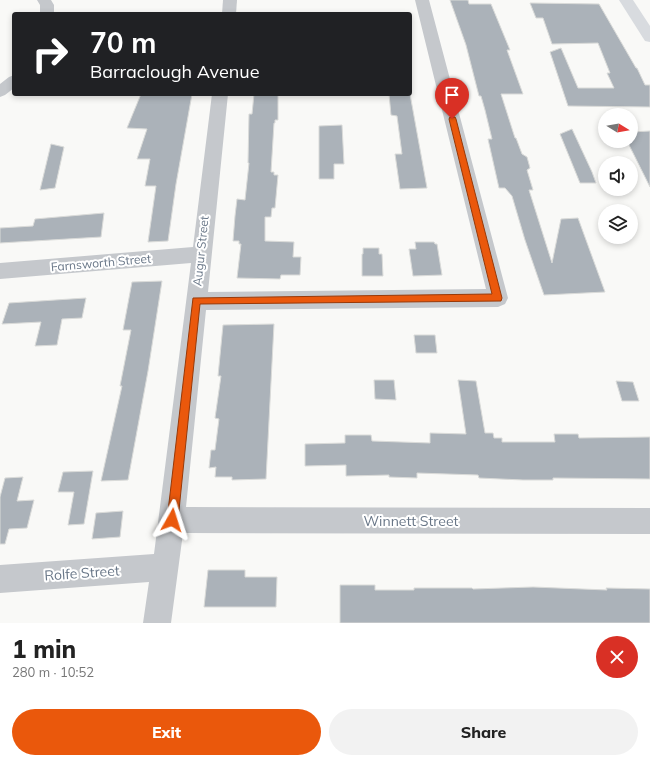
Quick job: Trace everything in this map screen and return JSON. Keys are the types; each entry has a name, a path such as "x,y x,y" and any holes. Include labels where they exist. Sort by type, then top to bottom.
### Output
{"main road":[{"path":"626,0 650,38"}],"street":[{"path":"44,0 47,5 47,12"},
{"path":"229,12 230,0"},
{"path":"196,301 498,298 422,0"},
{"path":"0,92 12,82"},
{"name":"Augur Street","path":"157,623 172,520 220,96"},
{"name":"Farnsworth Street","path":"0,271 201,254"},
{"name":"Winnett Street","path":"172,520 650,521"},
{"name":"Rolfe Street","path":"0,580 164,567"}],"building":[{"path":"450,0 468,0 469,4 491,4 510,50 507,50 523,94 501,94 515,138 522,154 527,157 530,168 527,170 533,190 529,190 552,263 561,219 578,218 605,292 544,295 512,196 505,188 499,188 488,139 492,139 485,110 481,96 479,96 466,45"},
{"path":"530,3 599,4 637,68 645,85 650,85 650,107 568,106 550,52 561,48 578,88 614,88 607,73 610,73 598,43 552,44 543,18 536,18"},
{"path":"140,96 192,96 176,184 168,241 148,242 156,186 145,186 150,159 137,159 147,129 127,128"},
{"path":"254,96 278,96 278,120 275,120 274,123 271,172 274,172 274,175 278,175 275,208 272,208 271,217 265,217 265,241 294,242 293,257 301,257 300,275 281,275 280,279 237,278 241,244 239,244 239,241 233,241 235,216 237,199 245,200 249,163 249,114 252,114"},
{"path":"389,96 410,96 427,188 400,189 395,154 402,154 397,116 391,115"},
{"path":"342,125 344,164 334,164 334,179 319,179 319,126"},
{"path":"572,129 596,183 580,183 560,134"},
{"path":"650,131 650,187 638,163 638,156 634,156 630,148 638,148 638,132"},
{"path":"51,144 64,147 55,188 40,190"},
{"path":"104,213 101,237 0,243 0,228 33,226 35,219"},
{"path":"415,242 434,242 437,244 442,275 413,276 409,249 416,249"},
{"path":"363,248 379,248 379,254 382,254 383,276 362,276"},
{"path":"162,281 148,371 128,480 101,481 122,386 120,386 131,330 123,330 132,282"},
{"path":"86,298 82,318 62,319 57,345 35,346 41,322 2,324 9,303"},
{"path":"274,324 266,479 232,480 232,477 215,477 216,467 209,468 211,450 215,450 219,419 215,418 221,376 218,376 223,325"},
{"path":"414,335 435,335 437,353 416,353"},
{"path":"374,380 394,380 396,400 375,399"},
{"path":"458,380 476,381 485,433 493,433 494,438 502,438 502,442 555,442 554,434 578,434 579,438 650,437 650,479 553,478 553,480 523,480 479,478 478,475 417,473 417,478 389,477 389,475 346,476 346,465 305,466 305,444 345,443 345,435 371,435 372,441 430,443 430,433 466,434"},
{"path":"616,381 633,382 639,401 622,401"},
{"path":"93,471 84,524 68,525 74,492 58,492 63,472"},
{"path":"23,477 17,501 34,500 27,528 9,529 5,544 0,544 0,497 5,478"},
{"path":"123,511 120,537 92,539 96,513"},
{"path":"208,570 245,570 245,577 277,577 276,607 204,607"},
{"path":"340,585 375,585 375,590 414,590 414,588 473,589 533,587 607,590 606,588 650,589 650,623 340,623"}],"route":[{"path":"172,520 196,301 498,298 452,119"}]}
